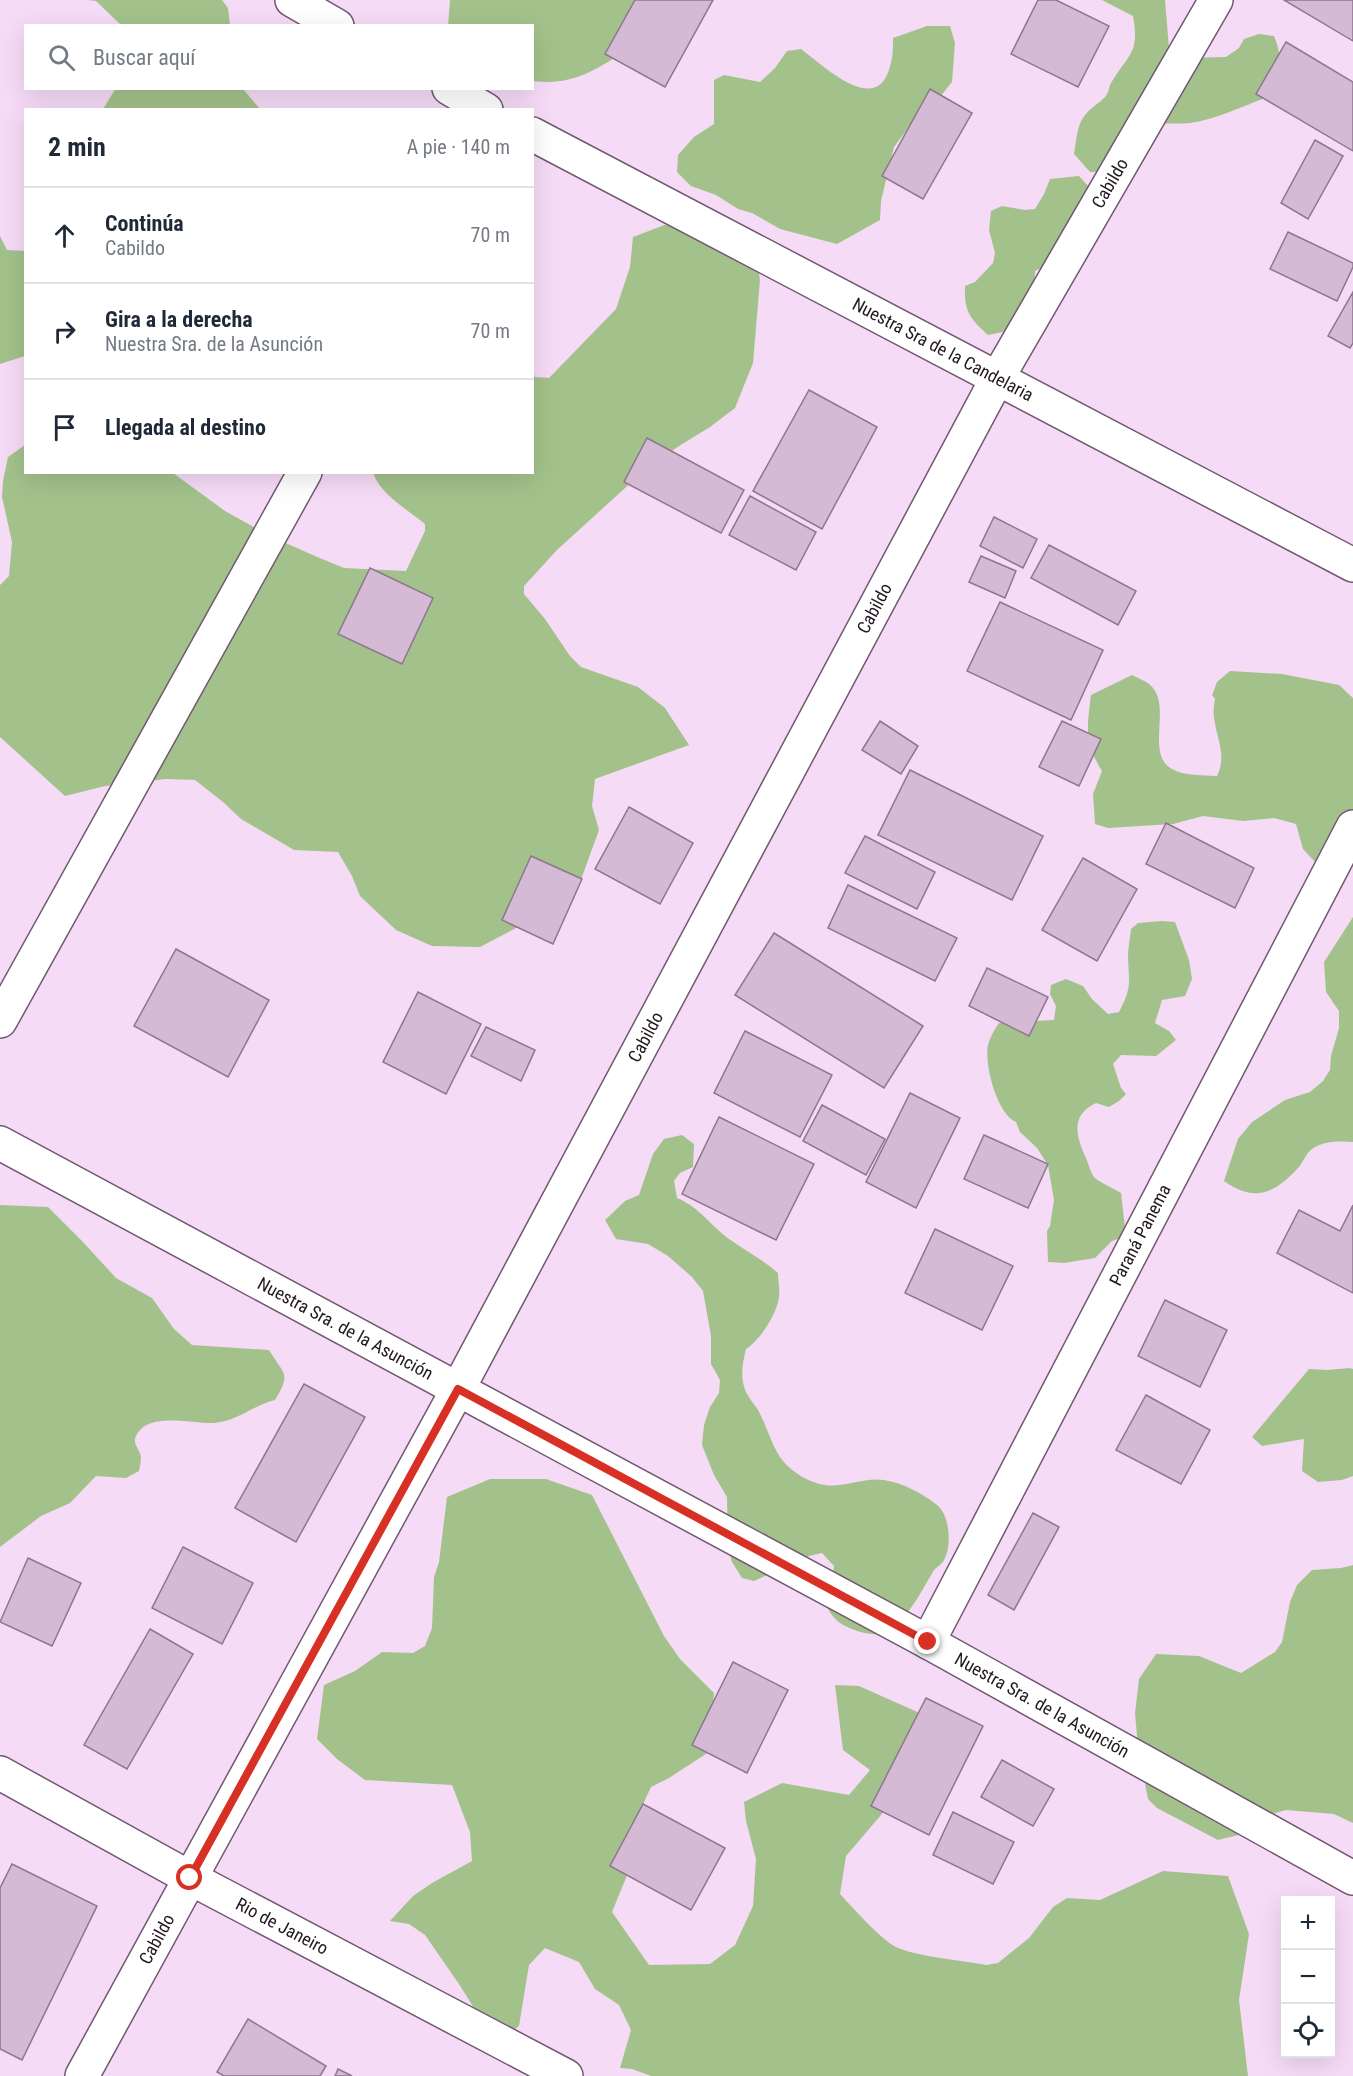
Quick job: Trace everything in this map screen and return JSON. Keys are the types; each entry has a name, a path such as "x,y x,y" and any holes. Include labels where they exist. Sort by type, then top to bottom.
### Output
{"street":[{"path":"292,0 334,24"},
{"name":"Cabildo","path":"82,2076 458,1389 998,377 1216,0"},
{"path":"452,90 483,108"},
{"name":"Nuestra Sra de la Candelaria","path":"534,135 1353,565"},
{"path":"0,1021 304,474"},
{"name":"Paraná Panema","path":"928,1642 1353,827"},
{"name":"Nuestra Sra. de la Asunción","path":"0,1143 928,1642 1353,1878"},
{"name":"Rio de Janeiro","path":"0,1773 190,1878 566,2076"}],"green space":[{"path":"87,0 222,0 228,8 230,24 120,24 96,1"},
{"path":"450,0 639,0 628,49 584,75 560,81 534,81 534,24 448,24"},
{"path":"1102,0 1165,0 1169,48 1186,58 1226,57 1239,48 1244,39 1259,34 1274,36 1279,53 1278,68 1265,98 1209,119 1157,124 1130,171 1090,172 1074,154 1079,125 1085,115 1107,94 1111,83 1131,53 1135,38 1133,16"},
{"path":"927,26 950,26 955,43 952,82 928,112 908,128 894,147 881,201 880,220 837,244 780,229 752,213 738,209 716,195 691,186 677,172 678,155 694,137 714,124 714,80 724,75 760,82 775,68 787,51 801,49 848,83 862,88 874,88 883,81 890,66 893,38"},
{"path":"115,90 244,90 259,108 104,108"},
{"path":"1079,176 1090,188 1045,266 1035,271 1034,320 1012,330 988,335 969,314 965,286 975,282 993,263 995,253 989,230 991,211 1002,206 1025,210 1035,209 1050,179"},
{"path":"675,221 757,262 760,280 753,363 735,408 647,468 557,550 524,586 524,594 545,619 570,656 581,667 638,687 665,708 689,745 595,779 592,806 599,830 574,899 566,907 533,919 480,947 432,946 396,930 360,896 338,852 294,850 241,819 195,780 166,779 105,786 65,796 0,737 0,585 9,576 12,542 2,497 8,457 24,446 24,474 174,474 225,511 272,537 315,556 344,568 406,571 425,531 425,524 388,495 374,474 534,474 534,374 535,377 549,378 616,309 630,267 633,237"},
{"path":"0,236 7,250 24,251 24,356 0,364"},
{"path":"1230,671 1282,674 1339,685 1353,698 1353,813 1317,864 1303,849 1296,824 1274,818 1243,821 1203,816 1173,824 1108,828 1095,824 1093,794 1102,771 1092,752 1088,734 1091,695 1132,675 1149,684 1156,692 1159,703 1159,741 1164,762 1172,769 1182,773 1217,776 1221,754 1214,716 1215,699 1212,695 1217,682"},
{"path":"1353,917 1353,1142 1331,1142 1316,1146 1289,1177 1273,1189 1255,1193 1235,1188 1224,1181 1238,1139 1252,1122 1285,1100 1310,1092 1323,1081 1330,1070 1331,1056 1339,1028 1339,1011 1326,992 1324,962"},
{"path":"1175,922 1189,960 1192,979 1185,996 1162,1000 1155,1023 1169,1031 1176,1040 1156,1056 1121,1055 1113,1064 1121,1088 1126,1094 1109,1107 1096,1103 1088,1108 1082,1114 1078,1127 1080,1142 1093,1175 1099,1181 1121,1193 1126,1236 1112,1241 1095,1258 1064,1263 1048,1262 1047,1231 1050,1226 1054,1200 1048,1165 1037,1148 1020,1132 1016,1122 1009,1117 998,1099 988,1064 989,1042 999,1023 1054,1020 1056,1006 1050,994 1051,985 1066,979 1083,986 1092,999 1108,1014 1119,1012 1129,985 1128,954 1131,929 1138,923"},
{"path":"682,1135 694,1144 693,1167 680,1173 674,1181 677,1198 699,1212 725,1236 778,1273 778,1304 762,1333 746,1349 742,1373 746,1391 760,1413 779,1456 797,1473 819,1484 832,1486 876,1479 898,1483 937,1505 945,1516 949,1539 944,1560 934,1570 904,1616 888,1630 879,1634 854,1630 834,1618 827,1607 825,1596 834,1566 822,1553 809,1556 754,1581 742,1578 732,1562 728,1548 727,1497 714,1475 702,1445 704,1425 710,1407 719,1393 720,1380 711,1364 711,1336 703,1291 692,1277 668,1256 648,1244 616,1239 605,1220 625,1201 639,1195 653,1154 664,1139"},
{"path":"0,1205 48,1207 116,1278 152,1298 174,1329 192,1345 269,1350 282,1370 284,1379 275,1400 230,1420 214,1423 160,1421 142,1428 135,1439 141,1457 139,1471 126,1478 96,1476 70,1503 41,1516 0,1547"},
{"path":"1309,1369 1353,1369 1353,1476 1342,1480 1318,1482 1302,1471 1304,1439 1262,1446 1252,1437"},
{"path":"490,1479 546,1479 592,1495 664,1636 680,1659 714,1693 709,1752 651,1787 635,1822 628,1873 612,1912 649,1965 710,1964 735,1945 753,1906 756,1859 746,1821 744,1802 782,1783 849,1795 870,1770 843,1750 835,1685 859,1686 924,1715 887,1808 846,1856 840,1894 866,1922 888,1942 903,1950 926,1956 986,1965 998,1963 1029,1938 1053,1907 1067,1898 1100,1900 1163,1871 1228,1876 1249,1934 1239,2000 1248,2076 651,2076 632,2069 620,2068 631,2030 619,2005 595,1989 579,1962 545,1948 529,1965 519,2026 507,2035 490,2034 425,1935 409,1924 390,1921 413,1896 472,1861 470,1832 452,1785 365,1780 337,1759 317,1739 324,1685 355,1671 382,1652 413,1653 425,1646 432,1628 434,1577 439,1562 447,1497"},
{"path":"1353,1565 1353,1823 1334,1814 1286,1810 1272,1814 1259,1830 1218,1840 1157,1808 1148,1799 1138,1747 1135,1713 1139,1679 1156,1654 1199,1656 1241,1673 1275,1652 1282,1642 1290,1602 1297,1585 1312,1570"}],"building":[{"path":"635,0 713,0 665,87 605,54"},
{"path":"1038,0 1056,0 1109,26 1078,87 1011,54"},
{"path":"1284,0 1353,0 1353,41"},
{"path":"1286,42 1353,82 1353,151 1256,94"},
{"path":"930,89 972,113 923,199 882,176"},
{"path":"1315,140 1343,156 1308,219 1281,203"},
{"path":"1288,232 1353,263 1337,301 1270,269"},
{"path":"1353,292 1353,343 1350,348 1328,336"},
{"path":"809,390 877,427 822,529 753,491"},
{"path":"647,438 744,490 721,533 624,482"},
{"path":"750,496 816,532 796,570 729,535"},
{"path":"994,517 1037,539 1023,568 980,546"},
{"path":"1049,545 1136,591 1118,625 1031,578"},
{"path":"981,556 1016,571 1005,598 969,582"},
{"path":"370,568 433,598 402,664 338,634"},
{"path":"1000,602 1103,650 1071,720 967,671"},
{"path":"880,721 918,746 901,774 862,750"},
{"path":"1062,721 1101,739 1079,786 1039,767"},
{"path":"910,770 1043,836 1012,900 878,835"},
{"path":"629,807 693,843 660,904 595,869"},
{"path":"1166,823 1254,868 1235,908 1146,864"},
{"path":"865,836 935,872 917,909 845,873"},
{"path":"531,856 582,879 553,944 502,920"},
{"path":"1083,858 1137,889 1097,961 1042,930"},
{"path":"848,885 957,938 935,981 828,928"},
{"path":"774,933 923,1026 884,1088 735,995"},
{"path":"176,949 269,1000 228,1077 134,1026"},
{"path":"987,968 1048,997 1029,1036 969,1006"},
{"path":"418,992 481,1024 446,1094 383,1062"},
{"path":"486,1027 535,1050 521,1081 471,1056"},
{"path":"745,1031 832,1075 800,1137 714,1093"},
{"path":"910,1093 960,1118 916,1208 866,1182"},
{"path":"822,1105 885,1139 866,1175 803,1141"},
{"path":"719,1117 814,1164 776,1240 682,1194"},
{"path":"984,1135 1048,1164 1028,1208 964,1179"},
{"path":"1353,1205 1353,1293 1277,1253 1299,1210 1340,1231"},
{"path":"935,1229 1013,1266 982,1330 905,1293"},
{"path":"1165,1300 1227,1330 1200,1387 1138,1356"},
{"path":"304,1384 365,1417 296,1542 235,1508"},
{"path":"1146,1395 1210,1430 1181,1484 1116,1450"},
{"path":"1033,1513 1059,1527 1014,1610 988,1595"},
{"path":"183,1547 253,1583 222,1644 152,1608"},
{"path":"28,1558 81,1583 52,1646 0,1622"},
{"path":"150,1629 193,1654 127,1769 84,1745"},
{"path":"733,1662 788,1690 747,1773 692,1745"},
{"path":"926,1698 983,1726 929,1835 871,1806"},
{"path":"1002,1760 1054,1789 1033,1826 981,1797"},
{"path":"643,1804 725,1848 691,1910 610,1866"},
{"path":"953,1812 1014,1842 993,1884 933,1855"},
{"path":"12,1864 97,1906 22,2060 0,2049 0,1888"},
{"path":"248,2019 326,2066 320,2076 224,2076 217,2072"},
{"path":"338,2069 352,2076 335,2076"}],"route":[{"path":"190,1878 458,1389 928,1642"}]}
